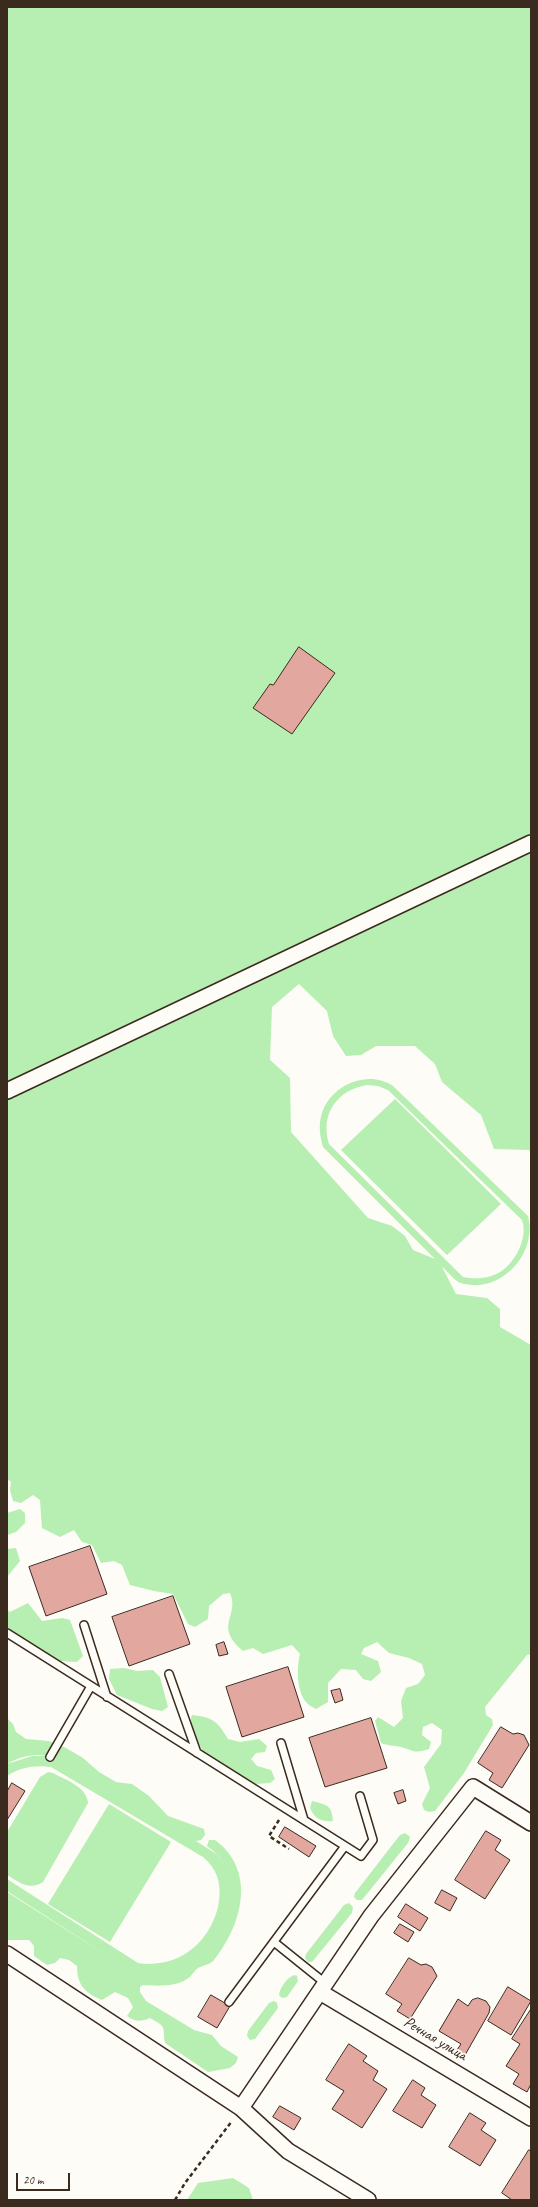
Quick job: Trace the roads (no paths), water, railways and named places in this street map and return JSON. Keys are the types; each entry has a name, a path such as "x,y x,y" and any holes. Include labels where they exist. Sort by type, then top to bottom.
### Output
{"street":[{"path":"7,1091 531,843"},
{"path":"241,2108 371,1916 473,1787 531,1823"},
{"path":"7,1954 241,2108 288,2151 368,2200"},
{"name":"Речная улица","path":"322,1988 531,2118"}],"lane":[{"path":"84,1625 107,1696"},
{"path":"7,1633 361,1856 373,1840 360,1796"},
{"path":"169,1674 197,1753"},
{"path":"50,1757 91,1686"},
{"path":"281,1743 304,1820"},
{"path":"230,2002 345,1846"},
{"path":"274,1942 322,1988"}]}
